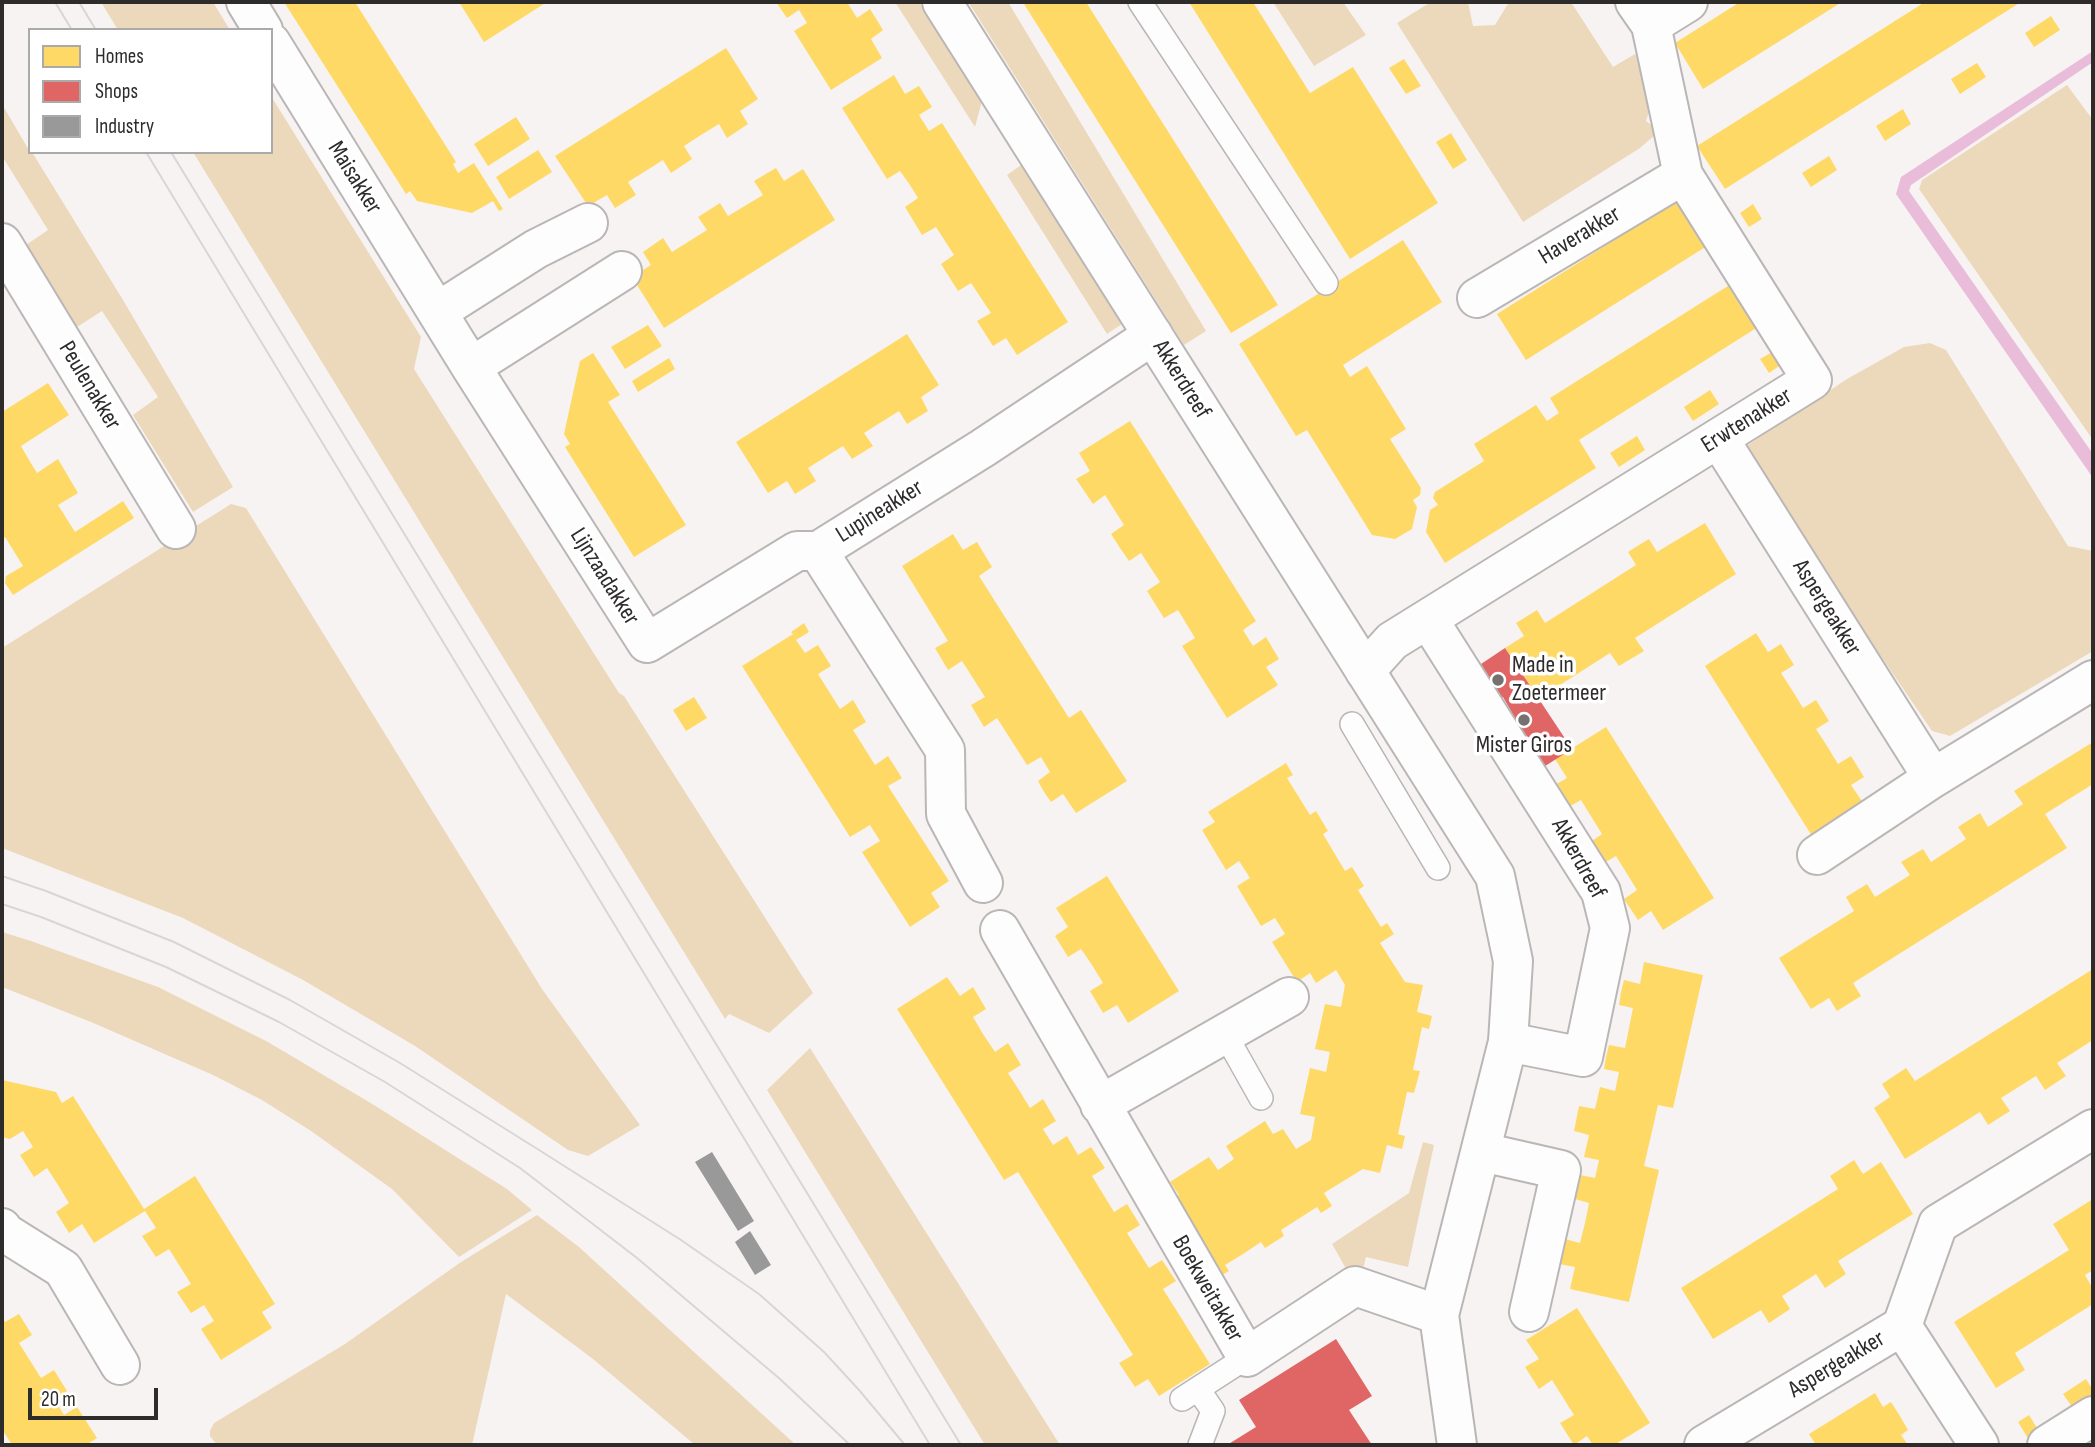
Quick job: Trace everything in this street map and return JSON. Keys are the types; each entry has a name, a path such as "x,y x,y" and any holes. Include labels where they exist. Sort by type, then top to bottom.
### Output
{"street":[{"path":"246,2 262,28"},
{"name":"Akkerdreef","path":"942,2 1495,876 1513,961 1508,1042 1439,1315 1457,1445"},
{"path":"1643,14 1688,2"},
{"name":"Erwtenakker","path":"1365,671 1392,641 1812,380 1684,175 1643,14"},
{"name":"Maisakker","path":"273,46 464,355"},
{"name":"Haverakker","path":"1477,298 1684,175"},
{"path":"437,312 536,249 588,223"},
{"name":"Peulenakker","path":"2,243 176,529"},
{"path":"464,355 622,271"},
{"name":"Lupineakker","path":"983,883 946,814 945,750 818,551 983,449 1153,335"},
{"name":"Lijnzaadakker","path":"464,355 646,643 797,551 818,551"},
{"name":"Aspergeakker","path":"1719,439 1933,778"},
{"name":"Akkerdreef","path":"1429,619 1601,892 1610,928 1583,1056 1508,1042"},
{"path":"1817,855 1933,778 2093,680"},
{"name":"Boekweitakker","path":"1000,930 1247,1357 1355,1286 1439,1315"},
{"path":"1100,1105 1289,997"},
{"name":"Aspergeakker","path":"1704,1445 1902,1326 1938,1224 2093,1129"},
{"path":"1482,1152 1561,1170 1529,1312"},
{"path":"3,1231 63,1269 120,1365"},
{"path":"1902,1326 1979,1445"},
{"path":"2047,1445 2093,1416"}],"lane":[{"path":"1140,2 1326,283"},
{"path":"1352,724 1438,868"},
{"path":"1386,781 1420,757"},
{"path":"1225,1034 1261,1098"},
{"path":"1200,1445 1213,1411 1190,1394 1247,1357"}],"shaded area":[{"path":"101,2 213,2 229,28 117,28"},
{"path":"895,2 919,2 982,101 975,127"},
{"path":"1008,2 1206,331 1184,345 969,3"},
{"path":"1273,2 1343,2 1366,35 1314,66"},
{"path":"1431,2 1468,2 1473,26 1495,25 1509,2 1571,2 1613,67 1635,54 1656,90 1646,121 1657,129 1654,136 1640,148 1523,222 1397,23"},
{"path":"2093,51 2093,62 1911,185 1909,191 2093,454 2093,478 1896,194 1901,177"},
{"path":"2067,85 2093,120 2093,440 1919,189 1922,180"},
{"path":"273,99 421,337 414,369 813,993 769,1033 729,1014 725,1019 194,154 273,154"},
{"path":"2,104 28,149 28,154 33,154 233,487 193,512 133,415 158,397 102,311 77,327 26,245 48,230 2,156"},
{"path":"1024,163 1122,324 1107,334 1007,175"},
{"path":"1930,343 1946,350 2068,546 2093,551 2093,651 1950,736 1932,731 1805,545 1745,447 1847,379 1904,347"},
{"path":"231,504 246,508 542,989 640,1125 588,1156 568,1150 415,1046 303,980 183,918 2,848 2,648"},
{"path":"2,932 158,987 268,1042 507,1189 532,1210 459,1257 392,1189 311,1131 262,1100 213,1075 2,987"},
{"path":"810,1048 1060,1445 985,1445 767,1090"},
{"path":"1423,1142 1434,1145 1408,1267 1366,1257 1360,1282 1353,1281 1332,1244 1409,1193"},
{"path":"537,1215 579,1247 796,1445 695,1445 593,1359 506,1294 472,1445 217,1445 210,1436 214,1423 345,1344 461,1262"}],"building: Homes":[{"path":"284,2 355,2 456,162 453,164 458,173 474,163 503,209 499,211 493,201 472,213 417,201 410,191 406,194"},
{"path":"459,2 547,2 484,42"},
{"path":"776,2 847,2 857,18 870,9 883,30 871,39 882,58 831,90 794,31 807,23 799,10 787,18"},
{"path":"1086,2 1278,305 1231,333 1024,4"},
{"path":"1189,2 1253,2 1310,93 1353,67 1438,203 1350,259"},
{"path":"1740,2 1842,2 1703,89 1675,43"},
{"path":"1925,2 2021,2 1725,189 1697,146"},
{"path":"2051,16 2060,30 2034,47 2025,33"},
{"path":"726,48 758,99 740,111 748,124 727,138 719,124 701,135 684,146 692,159 671,173 663,160 628,182 636,195 615,208 607,195 588,206 555,156"},
{"path":"1404,59 1421,86 1406,94 1389,68"},
{"path":"1977,63 1986,77 1960,94 1951,79"},
{"path":"894,75 905,94 919,86 932,107 919,115 929,131 942,123 1068,322 1017,355 1006,338 993,346 977,321 991,313 971,283 958,291 941,264 954,255 936,227 922,235 905,207 918,198 910,185 900,171 887,179 842,108"},
{"path":"1903,109 1911,124 1885,141 1876,126"},
{"path":"516,117 530,139 488,166 474,144"},
{"path":"1451,133 1467,160 1453,169 1436,142"},
{"path":"538,150 552,172 509,199 496,177"},
{"path":"1829,156 1837,170 1811,187 1802,173"},
{"path":"776,168 784,181 803,169 835,220 664,328 632,277 651,265 643,252 663,238 672,252 707,230 698,217 720,203 728,216 763,195 754,181"},
{"path":"1678,200 1707,246 1526,360 1497,314"},
{"path":"1753,204 1762,219 1749,227 1740,213"},
{"path":"1403,240 1442,302 1343,365 1350,377 1367,366 1406,429 1390,439 1421,488 1420,495 1413,500 1417,507 1412,529 1395,539 1372,535 1307,430 1296,436 1239,344"},
{"path":"1731,284 1758,327 1579,440 1596,468 1445,563 1426,532 1430,510 1438,505 1433,498 1435,492 1484,461 1474,444 1536,405 1547,421 1559,413 1550,398"},
{"path":"648,325 662,346 625,369 611,347"},
{"path":"907,334 939,385 921,397 928,411 907,424 899,411 864,433 873,446 852,459 843,446 808,468 816,481 795,494 787,481 768,493 736,442"},
{"path":"1774,351 1782,364 1769,373 1760,359"},
{"path":"593,353 620,395 608,402 686,525 634,557 565,447 570,444 564,434 580,361"},
{"path":"669,358 675,369 638,392 632,381"},
{"path":"48,383 69,415 21,446 37,473 58,459 78,493 58,505 75,532 123,501 134,518 13,595 5,583 6,576 23,566 5,537 2,539 2,412"},
{"path":"1710,390 1719,404 1693,421 1684,407"},
{"path":"1130,421 1256,621 1243,630 1253,646 1266,637 1279,659 1266,667 1278,685 1227,718 1182,646 1195,638 1178,610 1164,618 1147,591 1160,582 1141,553 1129,561 1111,534 1124,525 1105,495 1093,504 1076,479 1090,471 1079,453"},
{"path":"1637,436 1645,450 1619,467 1610,453"},
{"path":"1705,523 1736,574 1635,638 1644,651 1619,666 1610,653 1538,699 1505,648 1524,636 1516,623 1537,610 1545,623 1636,565 1628,552 1639,545 1649,539 1657,552"},
{"path":"953,534 963,550 977,542 992,567 979,576 1069,718 1081,710 1127,781 1076,813 1063,794 1051,802 1044,792 1038,781 1050,772 1041,757 1027,765 997,718 984,727 971,705 985,697 962,661 948,670 935,648 948,641 902,566"},
{"path":"804,623 809,632 796,640 805,653 818,645 831,666 818,674 840,709 853,700 866,722 853,730 875,765 888,756 902,778 888,786 949,881 931,893 940,907 910,927 862,852 880,841 870,825 850,837 742,666 793,634 791,632"},
{"path":"1756,633 1768,652 1781,644 1794,665 1781,673 1803,708 1816,700 1829,721 1816,729 1838,764 1851,756 1864,777 1851,785 1864,804 1812,836 1705,666"},
{"path":"694,697 707,718 686,731 673,710"},
{"path":"1606,727 1714,898 1663,930 1651,911 1638,920 1624,899 1637,890 1616,856 1602,864 1589,843 1602,834 1581,800 1567,808 1553,786 1567,778 1555,759"},
{"path":"2093,742 2093,784 2045,814 2067,848 1853,983 1861,996 1837,1011 1829,998 1811,1009 1779,958 1854,911 1846,897 1867,884 1875,897 1910,875 1901,862 1923,849 1931,862 1966,839 1958,827 1980,813 1988,827 2023,804 2014,791"},
{"path":"1286,763 1293,775 1287,778 1310,815 1316,811 1328,831 1323,834 1345,871 1352,867 1364,886 1358,890 1381,927 1387,923 1394,934 1380,943 1405,982 1423,985 1417,1012 1432,1016 1429,1029 1422,1027 1413,1070 1420,1071 1414,1093 1407,1092 1398,1134 1405,1136 1402,1149 1387,1145 1380,1173 1363,1169 1324,1193 1332,1206 1321,1213 1317,1207 1281,1230 1284,1236 1265,1248 1261,1242 1225,1265 1229,1271 1217,1278 1169,1201 1179,1195 1170,1182 1209,1157 1218,1170 1234,1159 1226,1146 1265,1121 1273,1134 1283,1129 1296,1149 1311,1140 1315,1117 1300,1114 1310,1068 1326,1072 1330,1052 1315,1049 1325,1004 1341,1007 1345,985 1336,970 1316,983 1310,973 1297,982 1272,942 1285,934 1275,918 1261,926 1237,886 1250,878 1239,861 1226,870 1202,830 1215,822 1208,812"},
{"path":"1107,876 1179,991 1128,1023 1117,1005 1103,1013 1090,991 1103,983 1092,965 1081,949 1068,957 1055,936 1068,927 1056,908"},
{"path":"1644,962 1703,975 1673,1108 1658,1105 1644,1166 1659,1170 1629,1302 1570,1289 1575,1267 1559,1264 1565,1239 1580,1243 1585,1223 1589,1203 1575,1199 1580,1175 1595,1178 1599,1160 1584,1157 1589,1135 1574,1131 1579,1106 1595,1109 1600,1087 1615,1091 1619,1072 1604,1069 1606,1057 1609,1045 1625,1048 1633,1008 1619,1005 1621,992 1624,980 1640,984"},
{"path":"2093,969 2093,1040 2057,1063 2066,1076 2045,1090 2036,1076 2001,1098 2010,1111 1988,1125 1980,1112 1905,1159 1874,1108 1890,1097 1882,1084 1906,1068 1915,1081"},
{"path":"947,977 960,996 973,987 986,1009 973,1017 995,1052 1008,1043 1021,1065 1008,1073 1030,1108 1043,1099 1056,1121 1043,1129 1053,1145 1067,1136 1078,1155 1091,1147 1105,1168 1092,1176 1114,1212 1127,1204 1140,1225 1127,1233 1149,1268 1162,1260 1176,1281 1163,1289 1210,1364 1159,1396 1148,1379 1135,1387 1119,1363 1133,1355 1018,1172 1004,1180 897,1009"},
{"path":"2,1080 56,1092 62,1103 73,1096 144,1209 195,1176 275,1304 262,1312 272,1328 221,1360 201,1329 214,1321 204,1305 191,1313 177,1292 191,1284 169,1249 156,1257 142,1236 156,1228 145,1211 94,1243 82,1224 69,1233 56,1212 69,1203 58,1185 47,1168 34,1177 20,1155 33,1147 23,1131 10,1139 2,1137"},
{"path":"1854,1160 1863,1174 1881,1162 1913,1214 1838,1261 1846,1274 1825,1288 1816,1274 1782,1296 1790,1309 1769,1323 1761,1310 1713,1339 1681,1288 1838,1189 1830,1176"},
{"path":"2093,1199 2093,1270 2085,1275 2093,1289 2093,1304 2015,1353 2025,1370 1996,1388 1954,1322 2069,1250 2053,1224"},
{"path":"1577,1308 1650,1423 1614,1445 1593,1445 1587,1436 1574,1445 1560,1423 1574,1415 1552,1380 1539,1389 1525,1367 1539,1359 1526,1340"},
{"path":"19,1314 32,1335 19,1343 41,1378 54,1370 67,1391 54,1399 64,1415 77,1407 97,1438 86,1445 12,1445 2,1429 2,1316 5,1322"},
{"path":"2086,1379 2093,1390 2093,1399 2075,1411 2063,1394"},
{"path":"1875,1393 1883,1407 1891,1402 1900,1416 1908,1430 1901,1435 1908,1445 1816,1445 1809,1434"},
{"path":"2029,1415 2040,1433 2029,1440 2018,1422"}],"building: Shops":[{"path":"1505,648 1572,749 1542,768 1509,715 1512,713 1503,697 1499,700 1478,666"},
{"path":"1336,1339 1372,1396 1349,1410 1372,1445 1227,1445 1256,1427 1239,1400"}],"building: Industry":[{"path":"712,1152 754,1221 738,1231 695,1162"},
{"path":"750,1231 771,1265 755,1275 735,1242"}],"tram line":[{"path":"55,2 71,28"},
{"path":"79,2 95,28"},
{"path":"147,154 930,1445"},
{"path":"172,154 961,1445"},
{"path":"2,876 174,942 290,1000 400,1063 539,1150 681,1240 759,1294 824,1352 905,1445"},
{"path":"2,904 166,967 279,1022 385,1082 520,1168 637,1258 780,1379 850,1445"}],"place":[{"name":"Made in Zoetermeer","path":"1498,680"},
{"name":"Mister Giros","path":"1524,720"}]}
